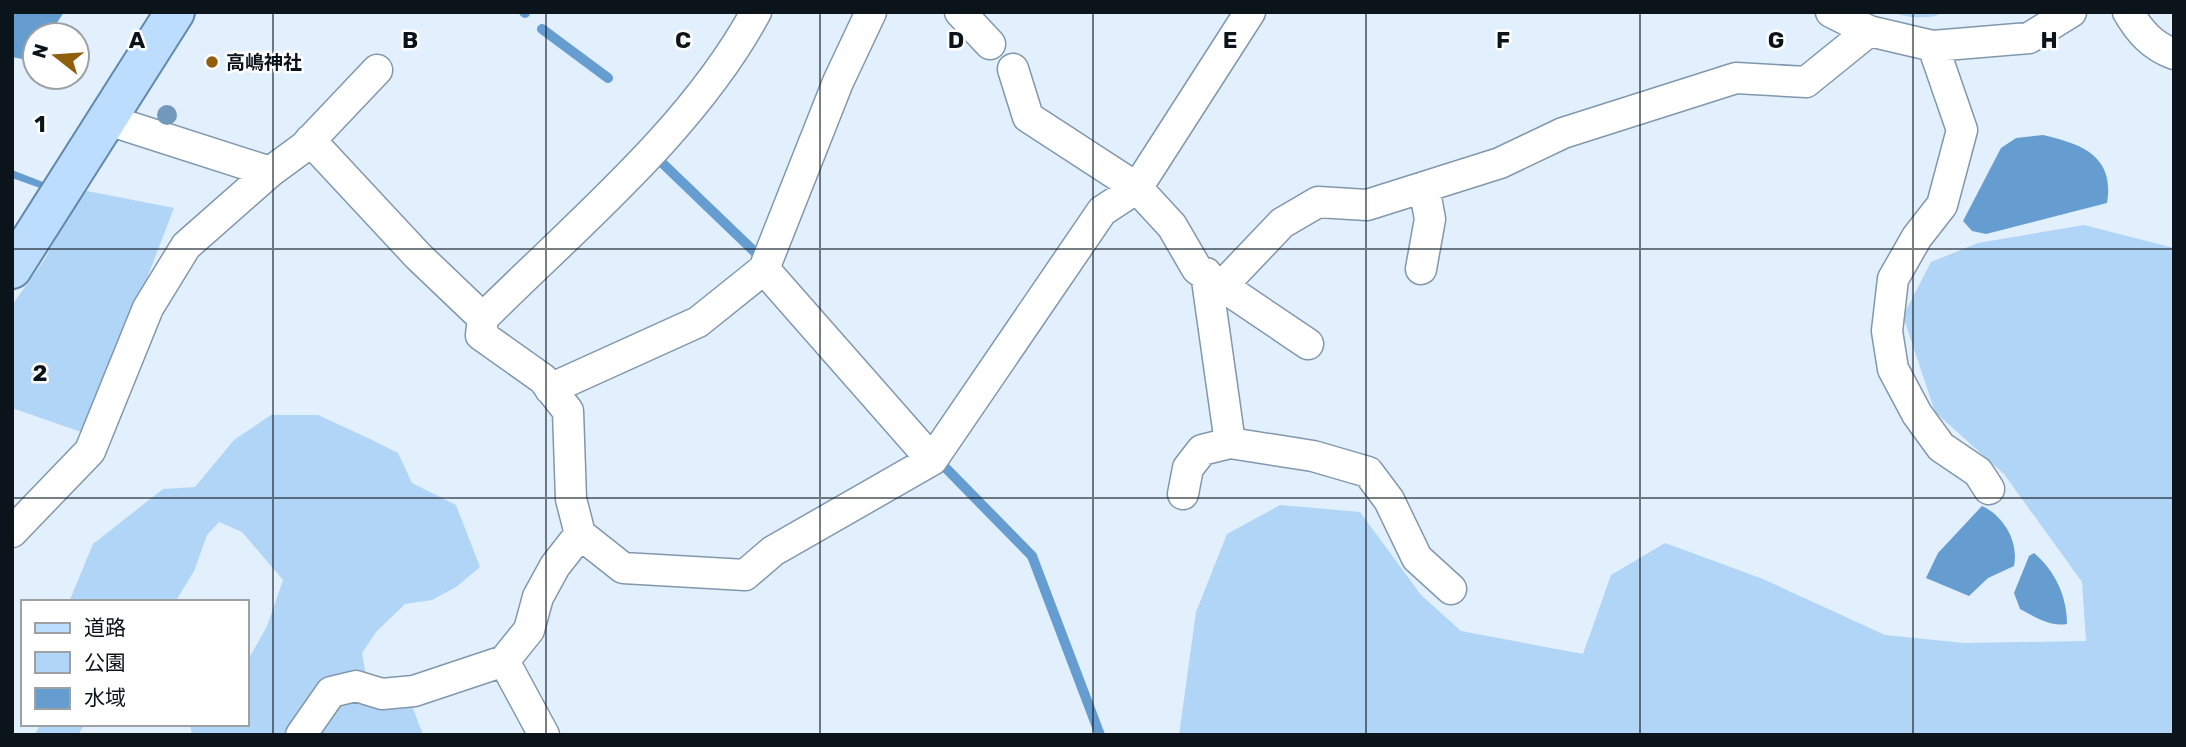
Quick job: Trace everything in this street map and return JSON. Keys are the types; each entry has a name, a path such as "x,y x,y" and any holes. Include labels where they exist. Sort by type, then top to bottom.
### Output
{"main road":[{"path":"12,269 175,12"}],"street":[{"path":"756,12 710,79 663,140 483,318 481,335 543,379 568,411 571,499 580,534 623,568 745,575 784,544 932,460 1102,211 1137,188 1250,12"},
{"path":"550,389 698,322 764,269 838,82 871,12"},
{"path":"960,12 990,44"},
{"path":"1831,12 1869,31 1933,46 2029,38 2071,12"},
{"path":"2128,12 2138,30 2158,48 2174,54"},
{"path":"1215,279 1282,223 1318,202 1367,205 1500,163 1563,133 1736,78 1806,82 1869,31"},
{"path":"1933,46 1962,130 1942,205 1917,237 1893,279 1887,331 1893,369 1917,414 1941,447 1978,472 1989,489"},
{"path":"1013,69 1028,117 1137,188 1172,226 1197,269 1308,344"},
{"path":"12,532 90,451 148,308 186,246 310,140 377,70"},
{"path":"108,120 270,172"},
{"path":"310,140 418,256 483,318"},
{"path":"1421,269 1430,219 1424,187"},
{"path":"764,269 932,460"},
{"path":"1215,279 1230,443"},
{"path":"1183,494 1188,468 1202,450 1230,443 1313,456 1368,472 1390,500 1417,558 1451,589"},
{"path":"301,735 331,692 356,686 383,694 414,691 504,660 529,630 538,597 555,566 580,534"},
{"path":"504,660 544,735"}],"green space":[{"path":"1890,12 1944,12 1910,17"},
{"path":"82,190 174,208 87,434 12,408 12,305 45,259"},
{"path":"2084,225 2174,248 2174,735 1179,735 1196,612 1227,534 1280,505 1360,512 1421,595 1461,631 1583,654 1611,575 1665,543 1763,579 1885,635 1964,643 2086,641 2082,582 2004,474 1935,412 1903,316 1931,262 1978,243"},
{"path":"271,415 318,415 398,453 412,483 456,505 480,567 456,587 432,600 405,604 376,632 362,653 367,681 411,703 423,735 192,735 190,726 248,726 248,660 267,626 283,580 242,532 219,522 207,535 194,571 176,600 70,600 93,544 163,489 195,487 234,440"},
{"path":"40,726 84,726 78,735 34,735"}],"water":[{"path":"12,12 64,12 58,21 21,21 21,59 12,57"},
{"path":"2043,135 2082,148 2101,163 2108,187 2107,203 1986,234 1972,231 1963,221 2001,148 2016,138"},
{"path":"12,170 43,182 40,188 12,178"},
{"path":"1982,506 1997,516 2008,531 2014,548 2014,566 1988,578 1969,596 1926,578 1938,553"},
{"path":"2034,553 2054,576 2065,604 2067,624 2049,623 2020,609 2014,593 2029,556"}],"waterway":[{"path":"542,29 608,78"},
{"path":"656,157 759,256"},
{"path":"936,458 1032,556 1100,735"}],"place":[{"name":"高嶋神社","path":"212,62"}]}
